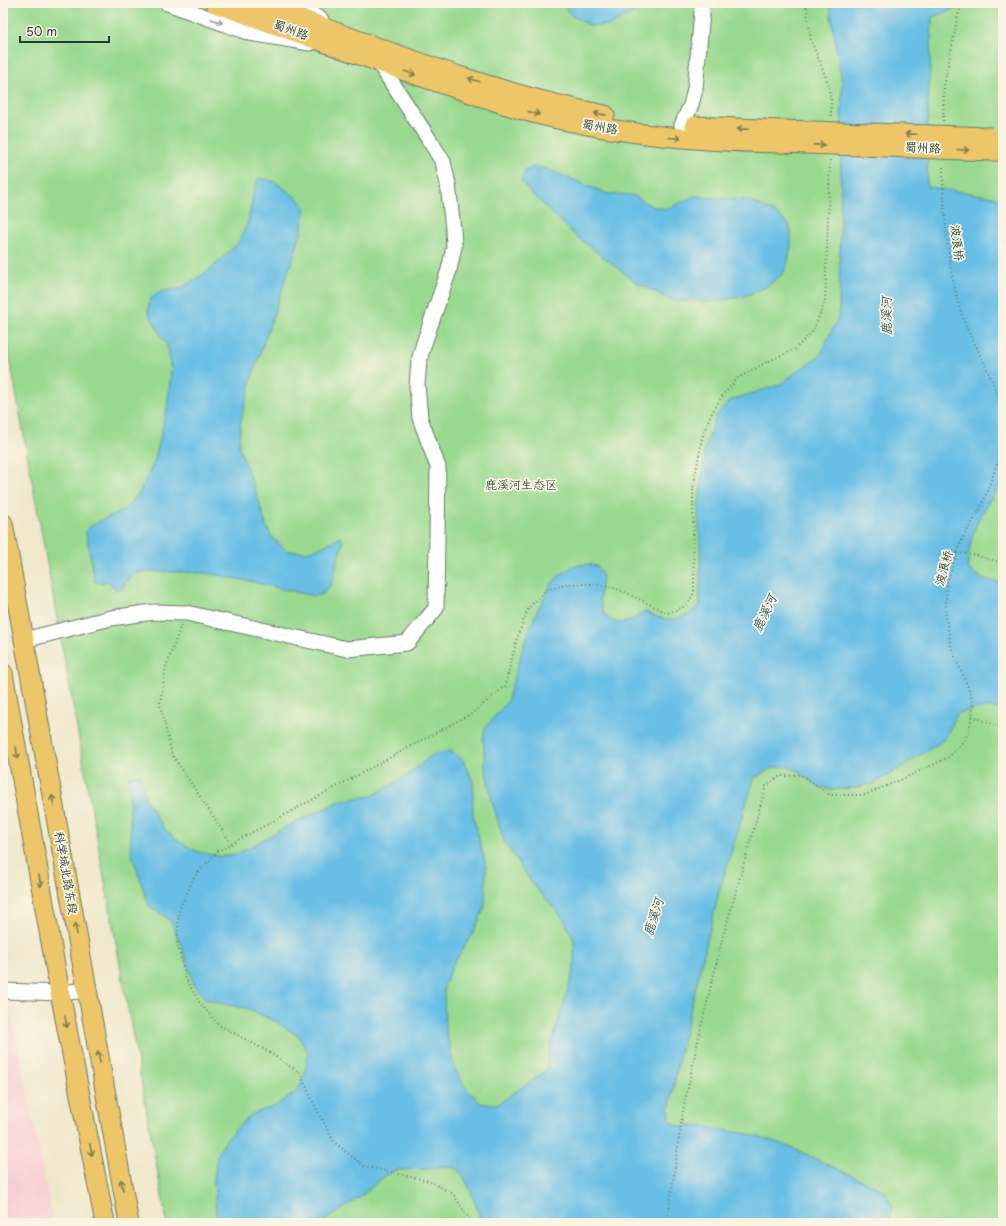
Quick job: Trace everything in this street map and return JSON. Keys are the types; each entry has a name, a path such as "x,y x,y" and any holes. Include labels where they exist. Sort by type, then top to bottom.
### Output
{"main road":[{"name":"蜀州路","path":"215,3 516,93 580,110 634,121 715,128 781,136 997,144"},
{"name":"蜀州路","path":"257,3 342,41 379,63 512,107 566,121 616,130 671,137 730,142 781,136"},
{"name":"科学城北路东段","path":"3,523 129,1223"},
{"path":"3,673 60,994 105,1223"}],"street":[{"path":"167,3 250,33 342,41"},
{"path":"293,3 342,41"},
{"path":"682,125 691,105 695,89 703,8"},
{"path":"24,640 112,618 153,612 186,613 347,649 407,643 436,608 438,467 420,418 416,385 419,361 449,270 454,247 452,208 442,162 432,144 379,63"},
{"path":"3,991 60,994 87,990"}],"path":[{"path":"944,124 944,86 958,15 963,3"},
{"name":"波浪桥","path":"943,161 942,176 944,216 955,291 964,322 994,382 1002,408 1003,423"},
{"path":"472,1223 453,1194 429,1181 364,1166 334,1142 300,1073 267,1051 219,1025 200,1003 186,979 177,943 179,911 194,877 218,851 474,712 504,686 528,609 546,590 569,584 596,584 627,593 667,613 682,609 691,599 694,591 693,489 702,438 710,416 723,395 738,378 795,349 813,331 821,312"},
{"name":"波浪桥","path":"667,1223 683,1110 722,940 766,786 780,776 801,775 830,795 865,795 947,758 959,747 968,734 973,704 970,692 951,647 946,619 947,582 962,539 980,508 998,462 1003,436"},
{"path":"957,553 974,555 1003,563"},
{"path":"186,613 166,667 160,704 172,756 231,844"},
{"path":"972,716 1003,728"}],"shaded area":[{"path":"3,1007 10,1007 53,1221 35,1223 3,1223"}],"green space":[{"name":"鹿溪河生态区","path":"3,3 1003,3 1003,1223 167,1223 3,321"}],"water":[{"path":"561,3 648,3 611,25 591,26 571,15"},
{"name":"鹿溪河","path":"829,3 966,3 964,6 932,17 927,187 1003,198 1003,485 988,503 977,524 970,546 968,569 984,580 1003,583 1003,710 985,708 974,709 957,714 945,739 873,784 831,790 817,786 797,770 785,766 772,768 754,779 720,888 680,1052 669,1111 671,1122 680,1126 692,1125 748,1134 783,1144 885,1191 893,1207 889,1221 886,1223 482,1223 470,1189 462,1174 455,1168 443,1166 429,1169 396,1170 386,1175 360,1197 321,1223 219,1223 216,1214 214,1179 217,1156 227,1138 252,1114 275,1106 298,1091 305,1074 308,1054 300,1037 280,1024 249,1009 218,1003 205,998 195,987 180,942 170,920 149,906 131,851 129,776 140,775 146,800 165,830 181,843 198,852 219,856 237,854 290,825 342,800 372,796 408,775 432,755 451,751 463,760 473,782 473,815 486,866 485,906 475,929 451,968 444,987 445,1027 454,1067 465,1087 481,1104 498,1104 546,1071 550,1049 574,969 574,940 563,918 531,882 504,841 492,801 485,766 483,739 485,728 507,702 525,641 537,611 552,583 573,566 588,564 597,566 603,576 600,598 601,604 605,614 613,621 623,622 631,620 645,612 661,618 680,618 686,616 700,605 700,540 698,513 705,448 716,416 731,400 779,385 820,355 839,316 842,83"},
{"path":"534,167 547,169 608,194 633,195 651,206 666,209 695,196 747,200 774,212 789,225 791,231 791,246 788,262 783,274 766,287 745,296 713,302 674,301 637,283 575,235 532,194 521,181 526,170"},
{"path":"259,178 274,181 301,201 305,208 301,234 252,377 240,424 239,447 260,504 266,526 273,538 287,551 306,552 322,547 340,537 343,541 331,584 323,594 314,596 206,573 142,571 127,579 122,590 115,589 110,582 95,582 86,531 92,525 124,510 138,495 155,460 167,408 171,373 168,348 148,312 150,299 160,292 180,289 211,269 238,243 248,222 255,186"}]}
